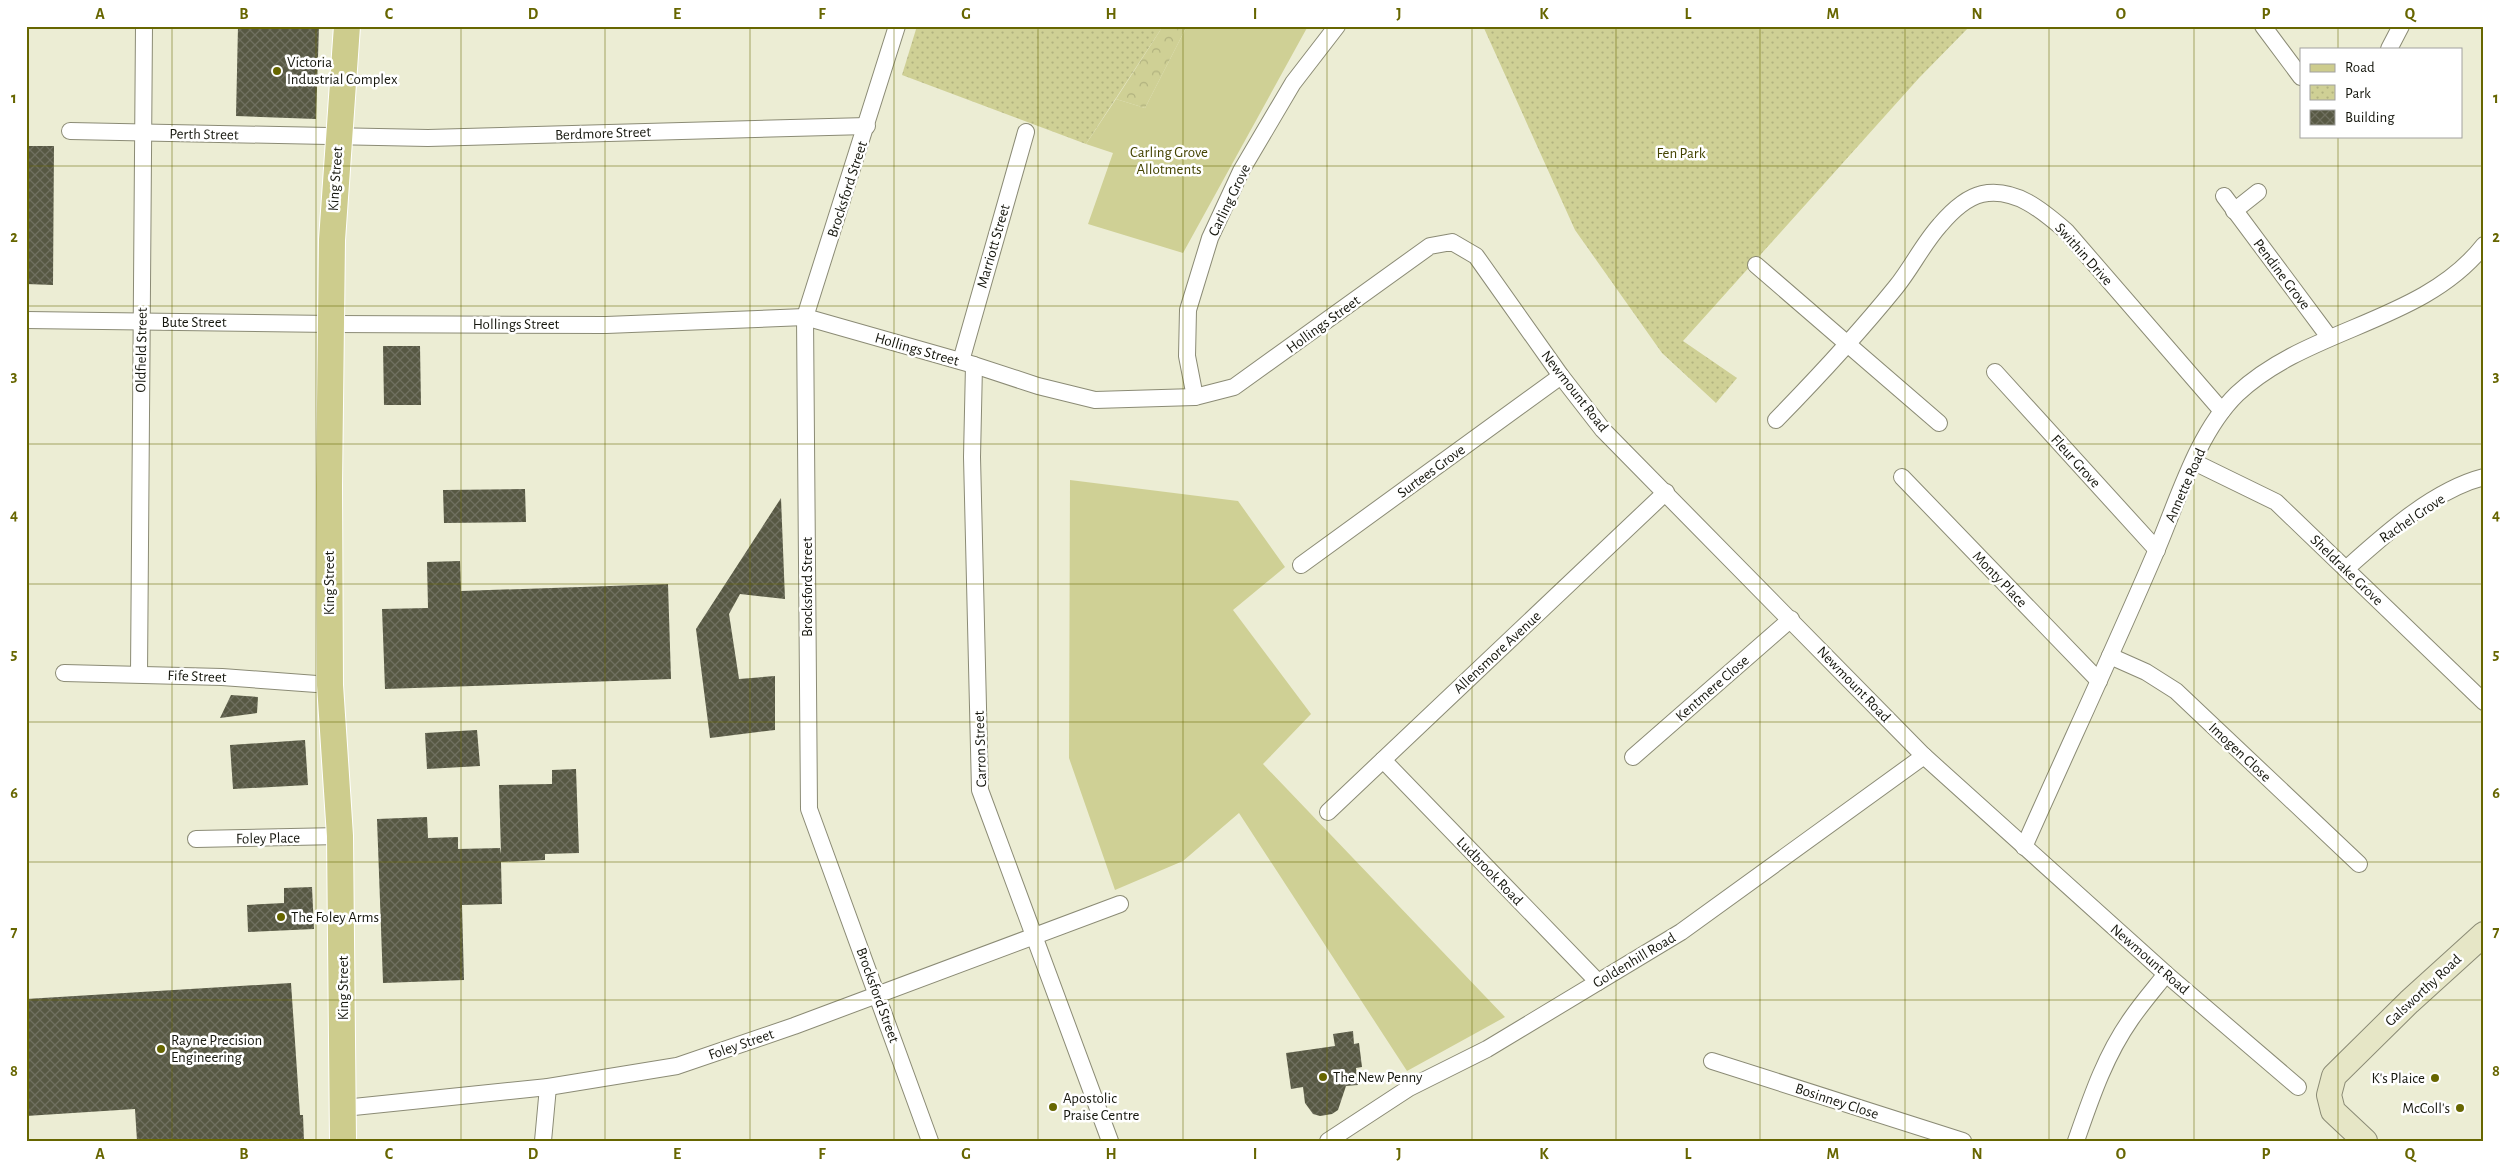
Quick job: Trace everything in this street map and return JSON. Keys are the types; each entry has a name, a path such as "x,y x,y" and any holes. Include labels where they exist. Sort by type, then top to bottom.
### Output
{"main road":[{"name":"King Street","path":"343,1141 340,836 330,685 332,240 347,26"}],"street":[{"name":"Oldfield Street","path":"139,674 144,26"},
{"name":"Brocksford Street","path":"897,26 805,318 809,809 878,994 924,1139"},
{"name":"Carling Grove","path":"1195,397 1187,356 1188,310 1210,238 1241,171 1293,83 1337,26"},
{"path":"2262,26 2300,76"},
{"path":"2389,48 2401,26"},
{"name":"Berdmore Street","path":"338,136 428,138 867,126"},
{"name":"Perth Street","path":"70,131 338,136"},
{"name":"Marriott Street","path":"967,363 1026,132"},
{"path":"2234,211 2258,192"},
{"name":"Swithin Drive","path":"1776,420 1848,345 1898,285 1939,226 1960,205 1981,194 2004,194 2034,207 2066,232 2222,411"},
{"name":"Pendine Grove","path":"2224,196 2329,337"},
{"name":"Hollings Street","path":"332,324 606,324 805,318 967,363 1038,386 1095,400 1195,397 1234,387 1430,246 1452,242"},
{"name":"Newmount Road","path":"1452,242 1476,256 1561,376 1603,430 1924,756 2166,974 2298,1087"},
{"name":"Annette Road","path":"2024,847 2157,550 2194,462 2222,411 2243,390 2273,366 2329,337 2434,289 2461,269 2484,245"},
{"path":"1756,266 1939,424"},
{"name":"Bute Street","path":"26,320 332,324"},
{"name":"Carron Street","path":"967,363 972,457 980,790 1033,938 1110,1141"},
{"name":"Fleur Grove","path":"1995,372 2157,550"},
{"name":"Surtees Grove","path":"1301,565 1561,376"},
{"name":"Sheldrake Grove","path":"2194,462 2276,502 2484,702"},
{"name":"Monty Place","path":"1902,477 2099,681"},
{"name":"Rachel Grove","path":"2346,569 2390,530 2428,503 2484,477"},
{"name":"Allensmore Avenue","path":"1328,812 1666,492"},
{"name":"Kentmere Close","path":"1633,757 1791,619"},
{"name":"Imogen Close","path":"2110,656 2146,672 2176,691 2359,864"},
{"name":"Fife Street","path":"64,673 222,677 330,685"},
{"name":"Goldenhill Road","path":"1328,1141 1409,1088 1487,1049 1681,932 1924,756"},
{"name":"Ludbrook Road","path":"1383,760 1598,982"},
{"name":"Foley Place","path":"196,839 340,836"},
{"name":"Foley Street","path":"344,1108 548,1086 677,1066 794,1026 1120,904"},
{"name":"Galsworthy Road","path":"2365,1141 2333,1111 2328,1096 2334,1076 2363,1046 2484,934"},
{"path":"2076,1141 2099,1077 2115,1046 2131,1019 2166,974"},
{"name":"Bosinney Close","path":"1712,1061 1963,1141"},
{"path":"543,1141 548,1086"}],"green space":[{"path":"917,26 1163,26 1086,144 902,75"},
{"path":"1163,26 1187,26 1145,108 1116,99"},
{"name":"Carling Grove Allotments","path":"1187,26 1308,26 1183,253 1088,224 1113,153 1086,144 1116,99 1145,108"},
{"name":"Fen Park","path":"1483,26 1970,26 1919,78 1683,341 1737,378 1716,403 1662,353 1575,230"},
{"path":"1070,480 1238,501 1285,567 1233,610 1311,714 1263,764 1505,1017 1407,1071 1239,813 1183,861 1115,890 1069,758"}],"building":[{"name":"Victoria Industrial Complex","path":"238,26 319,26 316,119 236,116"},
{"path":"26,146 54,146 53,285 26,284"},
{"path":"383,346 420,346 421,405 384,405"},
{"path":"525,489 526,522 444,523 443,490"},
{"path":"781,498 785,599 740,594 729,614 739,679 775,676 775,730 710,738 696,629"},
{"path":"460,561 461,591 668,584 671,679 385,689 382,609 428,608 427,562"},
{"path":"231,695 258,697 257,713 220,718"},
{"path":"477,730 480,766 427,769 425,733"},
{"path":"305,740 308,785 233,789 230,745"},
{"path":"576,769 579,853 545,854 545,860 501,862 502,904 462,905 464,980 383,983 377,819 427,817 428,838 458,837 458,849 500,848 501,854 499,785 552,784 552,770"},
{"name":"The Foley Arms","path":"312,887 314,929 248,932 247,905 284,903 284,888"},
{"name":"Rayne Precision Engineering","path":"291,983 300,1115 303,1115 304,1141 137,1141 135,1109 26,1116 26,999"},
{"name":"The New Penny","path":"1353,1031 1354,1044 1359,1043 1362,1067 1356,1068 1358,1085 1346,1086 1338,1110 1332,1114 1320,1116 1313,1114 1305,1103 1303,1087 1291,1089 1286,1053 1335,1046 1333,1034"}],"place":[{"name":"Victoria Industrial Complex","path":"277,71"},
{"name":"The Foley Arms","path":"281,917"},
{"name":"Rayne Precision Engineering","path":"161,1049"},
{"name":"The New Penny","path":"1323,1077"},
{"name":"K's Plaice","path":"2435,1078"},
{"name":"Apostolic Praise Centre","path":"1053,1107"},
{"name":"McColl's","path":"2460,1108"}]}
